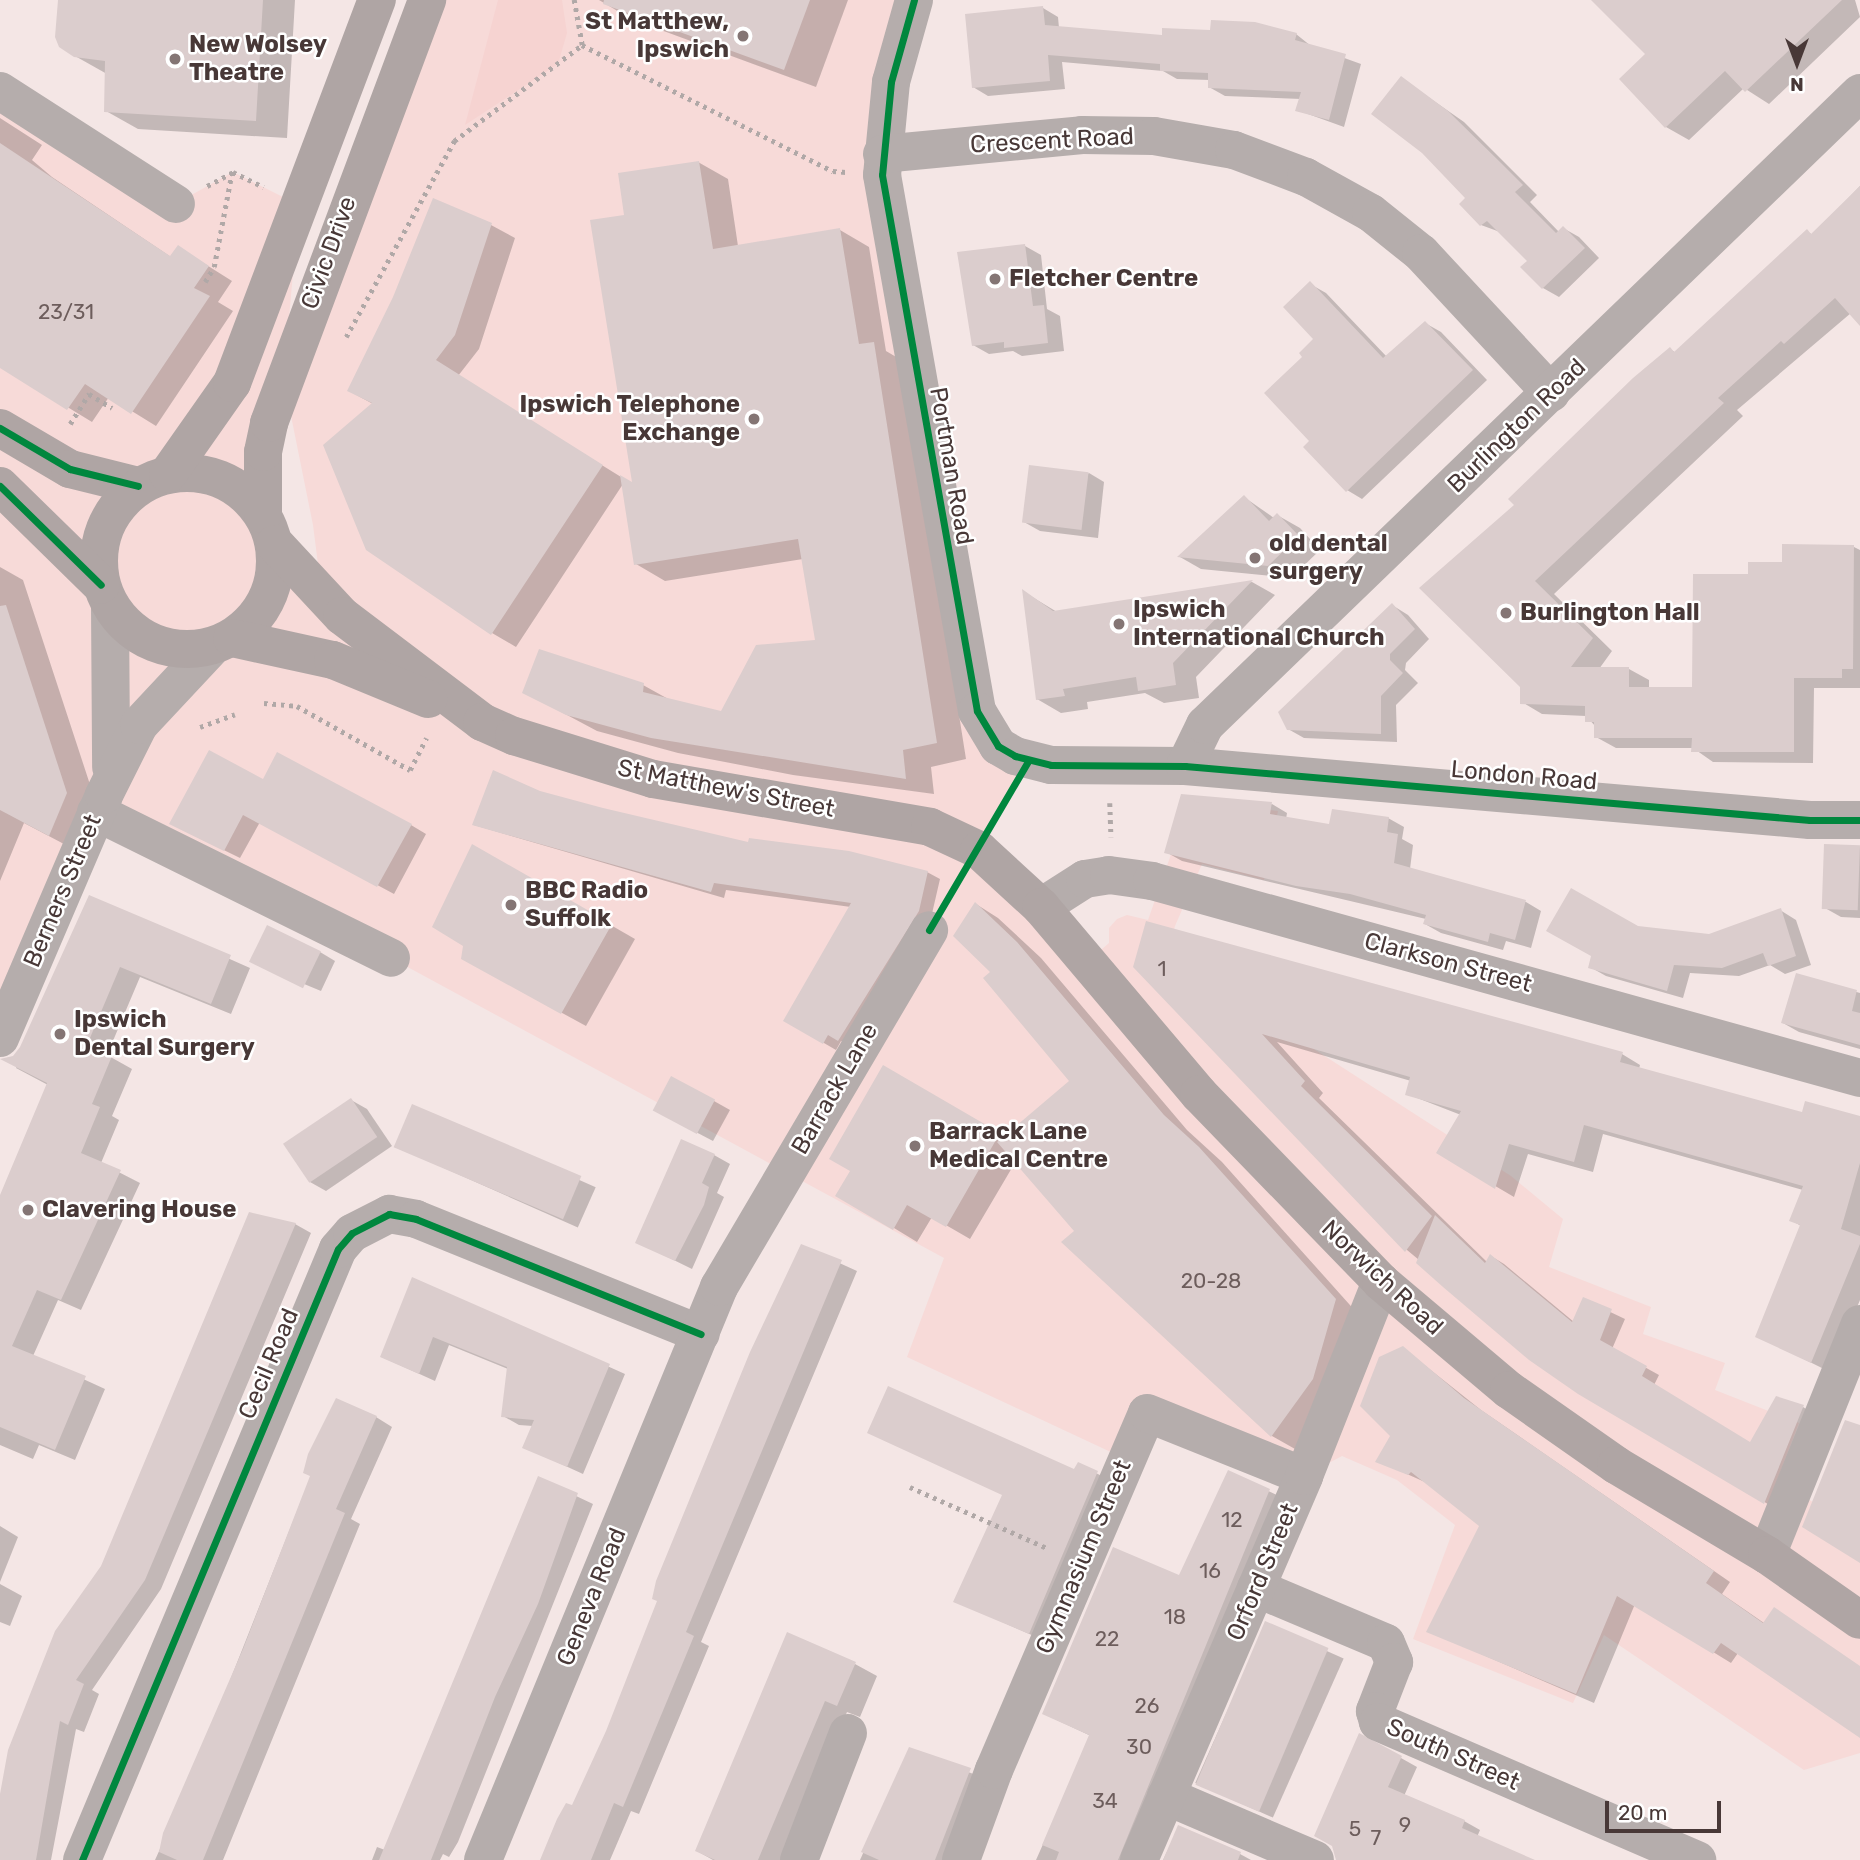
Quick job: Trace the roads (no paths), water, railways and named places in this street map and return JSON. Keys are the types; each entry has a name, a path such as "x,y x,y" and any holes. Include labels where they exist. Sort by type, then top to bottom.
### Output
{"main road":[{"name":"Civic Drive","path":"153,480 232,383 377,0"},
{"name":"Civic Drive","path":"269,529 263,452 269,423 427,0"},
{"path":"0,428 70,469 153,480 196,473 222,479 245,494 269,529 275,576 265,605 221,643 164,648 143,639 106,595 0,486"},
{"path":"106,595 98,557 104,529 117,506 153,480"},
{"name":"St Matthew's Street","path":"269,529 342,616 476,718"},
{"name":"St Matthew's Street","path":"221,643 333,660 567,755 653,779 913,823 952,835 979,850"},
{"name":"Norwich Road","path":"979,850 1041,907 1208,1104 1381,1282 1509,1390 1616,1465 1767,1555 1860,1620"}],"street":[{"name":"Portman Road","path":"914,0 891,82 882,164 951,578 977,711 998,746 1028,761 1185,766"},
{"path":"0,91 176,204"},
{"name":"Burlington Road","path":"1185,766 1205,725 1860,93"},
{"name":"Crescent Road","path":"882,164 1082,135 1154,136 1234,150 1306,177 1371,213 1421,253 1551,393"},
{"name":"Berners Street","path":"104,798 106,595"},
{"name":"Berners Street","path":"0,1038 104,798 139,725 221,643"},
{"name":"London Road","path":"1185,766 1797,819 1860,820"},
{"path":"104,798 391,958"},
{"name":"Clarkson Street","path":"1041,907 1085,879 1109,875 1152,881 1860,1078"},
{"name":"Barrack Lane","path":"701,1334 719,1287 929,930"},
{"name":"Cecil Road","path":"82,1860 338,1249 352,1233 389,1214 416,1219 701,1334"},
{"name":"Orford Street","path":"1139,1860 1304,1476 1381,1282"},
{"path":"1767,1555 1846,1398 1860,1324"},
{"name":"Geneva Road","path":"483,1860 701,1334"},
{"name":"Gymnasium Street","path":"961,1860 1080,1563 1147,1413 1304,1476"},
{"name":"South Street","path":"1256,1588 1386,1643 1394,1662 1376,1711 1378,1722 1697,1860"},
{"path":"799,1860 848,1733"},
{"path":"1166,1796 1315,1860"}],"place":[{"name":"St Matthew, Ipswich","path":"743,36"},
{"name":"New Wolsey Theatre","path":"175,59"},
{"name":"Fletcher Centre","path":"995,279"},
{"name":"Ipswich Telephone Exchange","path":"754,419"},
{"name":"old dental surgery","path":"1255,558"},
{"name":"Burlington Hall","path":"1506,613"},
{"name":"Ipswich International Church","path":"1119,624"},
{"name":"BBC Radio Suffolk","path":"511,905"},
{"name":"Ipswich Dental Surgery","path":"60,1034"},
{"name":"Barrack Lane Medical Centre","path":"915,1146"},
{"name":"Clavering House","path":"28,1210"}]}
